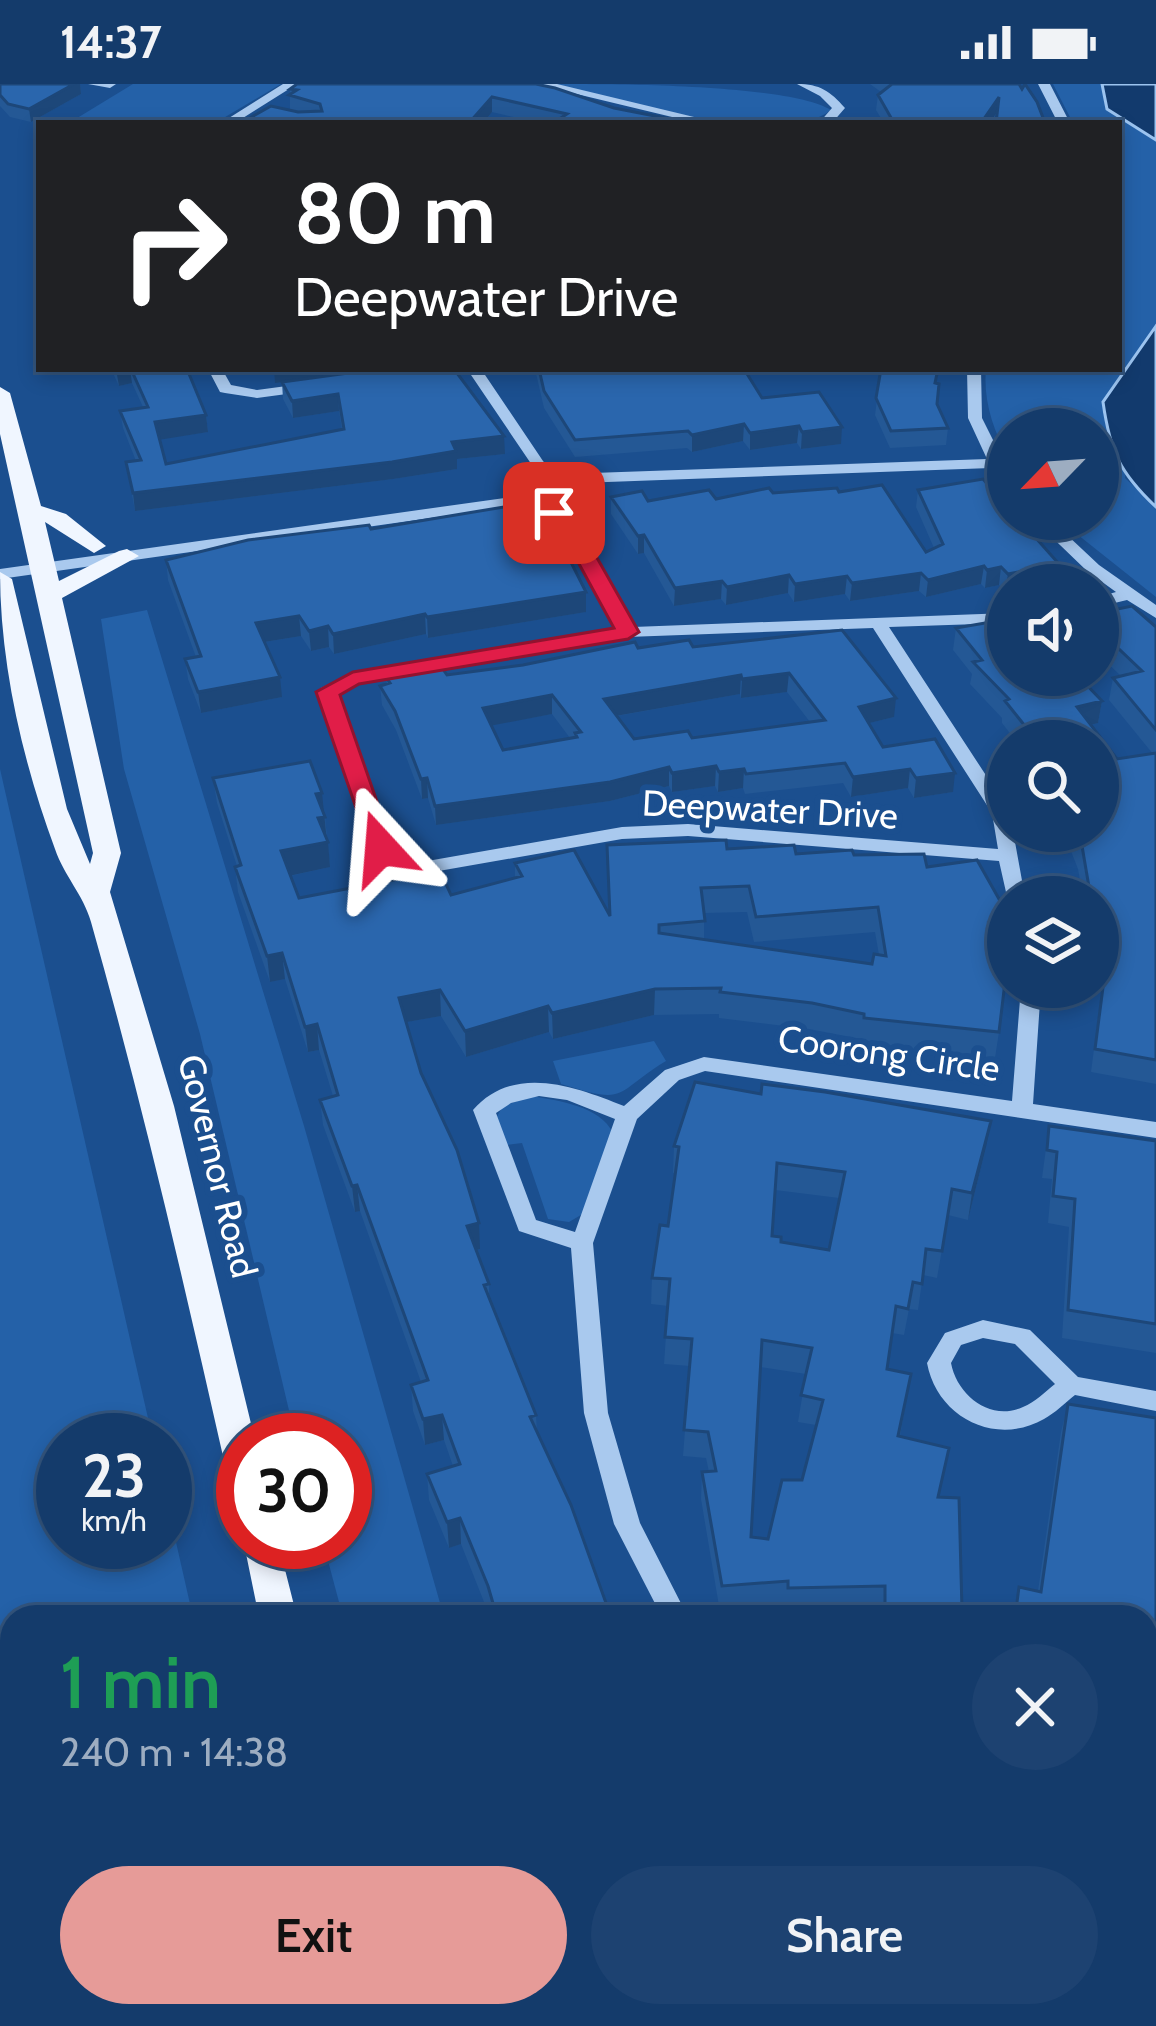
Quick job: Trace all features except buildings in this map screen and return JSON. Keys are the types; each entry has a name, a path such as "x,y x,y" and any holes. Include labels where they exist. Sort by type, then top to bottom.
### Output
{"main road":[{"name":"Governor Road","path":"0,393 43,561 106,853 96,892"},
{"path":"31,510 58,519 94,546"},
{"path":"50,595 127,556"},
{"name":"Governor Road","path":"0,576 54,809 70,857 96,892 159,1106 231,1413"},
{"path":"266,1569 275,1605"}],"street":[{"path":"94,84 110,84"},
{"path":"232,120 291,84"},
{"path":"541,84 700,120"},
{"path":"803,84 824,93 839,109 830,120"},
{"path":"1044,84 1062,120"},
{"path":"252,108 273,113"},
{"path":"216,372 225,389 238,393 324,385"},
{"path":"974,372 975,418 987,445"},
{"path":"482,373 628,632"},
{"path":"0,576 94,546 548,489 987,476"},
{"path":"0,560 127,556 548,489"},
{"path":"1063,540 1093,568 1156,613"},
{"path":"1119,597 1130,594"},
{"name":"Deepwater Drive","path":"987,619 628,632 353,678 327,692 381,848 400,863 433,866 622,833 688,830 1008,856"},
{"path":"880,626 1001,813 1011,876"},
{"path":"1022,1108 1033,1008"},
{"name":"Coorong Circle","path":"669,1605 627,1524 596,1413 582,1243 627,1115 672,1075 704,1064 1156,1130"},
{"path":"582,1243 526,1225 484,1110 512,1090 544,1085 627,1115"},
{"path":"1071,1384 1034,1414 1002,1420 984,1417 955,1401 945,1389 939,1363 953,1339 967,1332 1000,1329 1034,1344 1071,1384 1156,1401"}],"shaded area":[{"path":"133,84 281,84 220,120 74,120"},
{"path":"550,84 740,90 809,101 831,110 809,120 716,120"},
{"path":"1053,84 1102,84 1107,109 1156,140 1156,326 1143,346 1125,478 1156,507 1156,597 1084,540 1119,540 1119,408 989,408 985,381 986,372 1122,372 1122,120 1071,120"},
{"path":"1102,84 1156,84 1156,140 1107,109"},
{"path":"1156,326 1156,507 1119,460 1119,408 1104,408 1103,402"},
{"path":"147,610 304,1126 441,1605 340,1605 330,1569 372,1569 372,1413 290,1413 200,1034 124,769 101,619"},
{"path":"0,769 147,1413 36,1413 36,1569 182,1569 190,1605 0,1605"},
{"path":"654,1041 666,1061 611,1095 561,1084 553,1061"},
{"path":"532,1096 589,1111 613,1133 586,1212 569,1222 548,1219 522,1143 507,1145 496,1118 503,1106"}],"route":[{"path":"381,848 327,692 353,678 628,632 568,526 554,513"}]}
